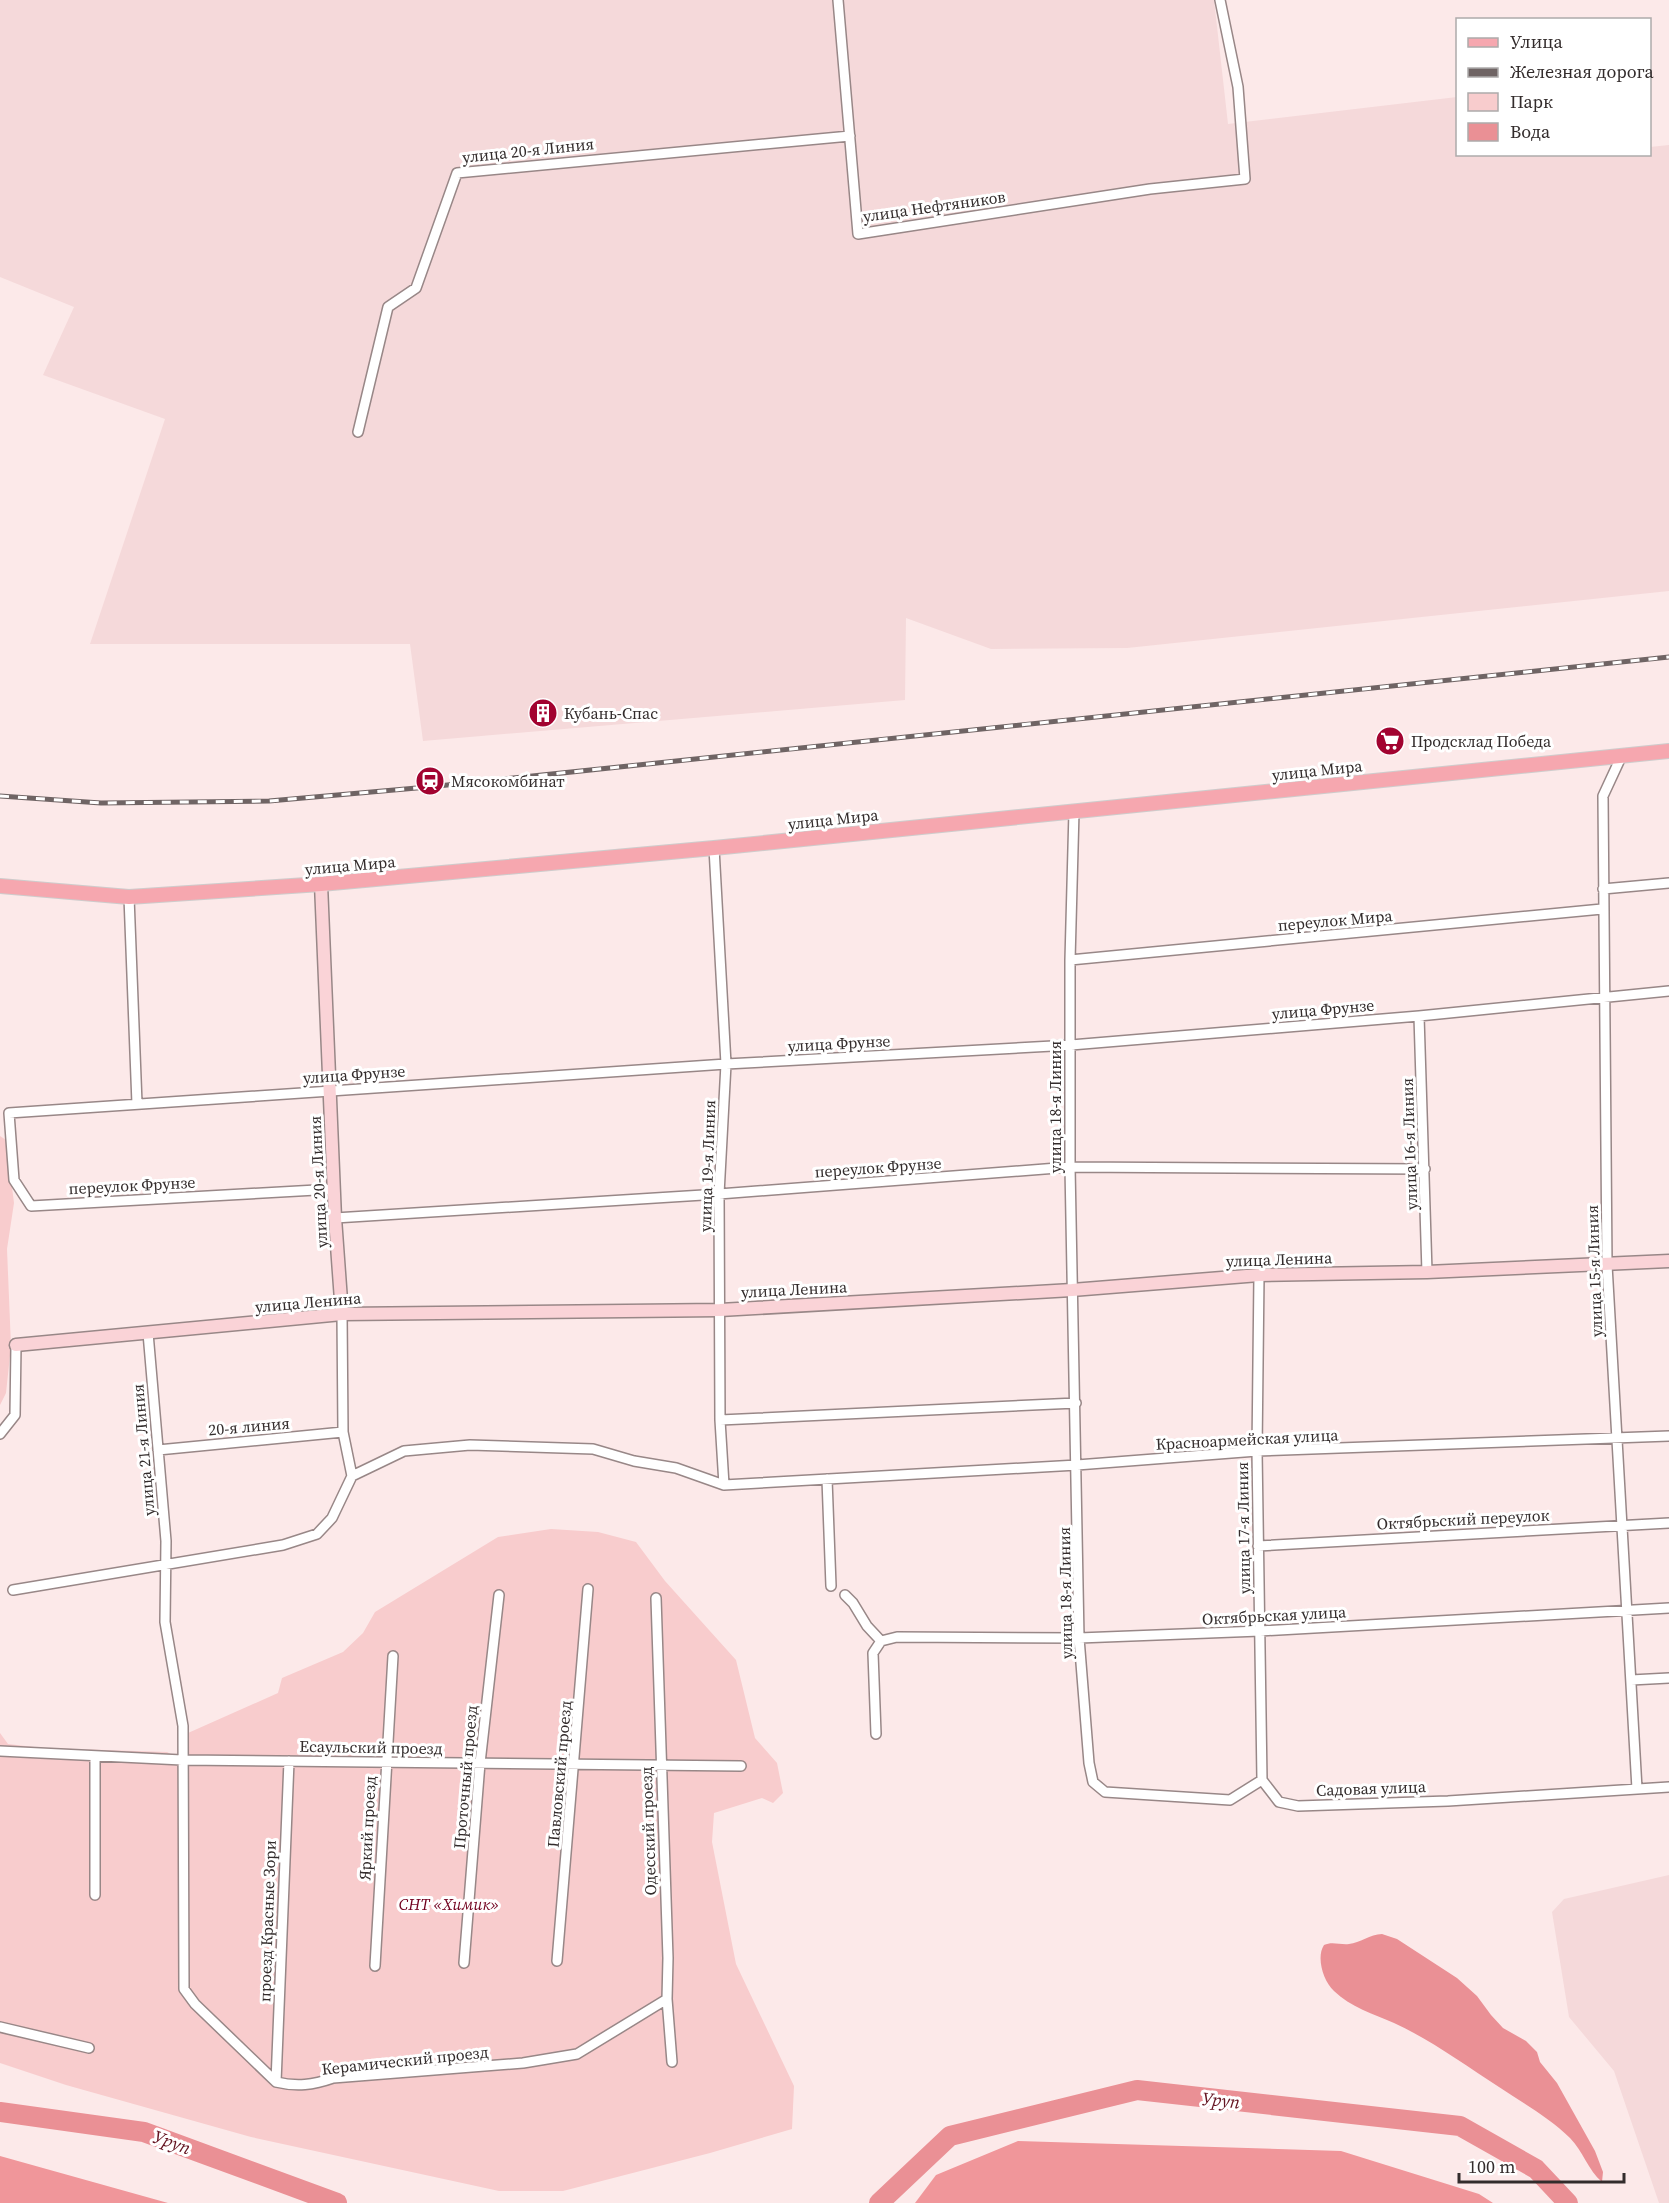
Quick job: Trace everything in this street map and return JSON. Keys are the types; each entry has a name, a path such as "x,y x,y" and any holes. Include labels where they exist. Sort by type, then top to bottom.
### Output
{"main road":[{"name":"улица Мира","path":"0,886 129,897 321,884 714,848 1669,751"},
{"name":"улица 20-я Линия","path":"321,884 335,1218 342,1314"},
{"name":"улица Ленина","path":"16,1345 342,1314 720,1310 1072,1290 1258,1275 1427,1272 1669,1261"}],"street":[{"name":"улица Нефтяников","path":"838,0 858,234 1150,189 1245,179 1238,87 1220,0"},
{"name":"улица 20-я Линия","path":"358,432 388,307 416,288 457,173 850,136"},
{"name":"улица 15-я Линия","path":"1622,755 1603,796 1602,909 1606,999 1607,1265 1637,1789"},
{"name":"улица 18-я Линия","path":"1074,811 1070,960 1070,1167 1080,1638 1089,1763 1093,1782 1105,1792 1230,1800 1262,1780"},
{"name":"улица 19-я Линия","path":"714,848 726,1064 719,1194 720,1420 724,1485"},
{"path":"1603,889 1669,883"},
{"path":"129,897 138,1104"},
{"name":"переулок Мира","path":"1070,960 1602,909"},
{"name":"улица Фрунзе","path":"9,1113 726,1064 1071,1045 1419,1016 1669,991"},
{"name":"улица 16-я Линия","path":"1419,1016 1427,1272"},
{"name":"переулок Фрунзе","path":"9,1113 14,1180 31,1206 334,1189"},
{"name":"переулок Фрунзе","path":"335,1218 719,1194 1070,1167 1425,1169"},
{"name":"улица 17-я Линия","path":"1258,1275 1257,1451 1262,1780"},
{"name":"улица 20-я Линия","path":"342,1314 343,1432 352,1476"},
{"name":"улица 21-я Линия","path":"148,1333 166,1541 165,1565"},
{"name":"улица Ленина","path":"0,1434 15,1415 16,1345"},
{"path":"720,1420 1076,1403"},
{"name":"20-я линия","path":"158,1450 343,1432"},
{"name":"Красноармейская улица","path":"352,1476 404,1451 470,1445 593,1449 634,1461 676,1468 724,1485 1077,1465 1257,1451 1669,1436"},
{"path":"14,1590 251,1552 317,1534 332,1518 352,1476"},
{"path":"827,1479 831,1586"},
{"name":"Октябрьский переулок","path":"1258,1546 1669,1524"},
{"path":"165,1565 165,1622 183,1726 184,1989 195,2004 276,2082"},
{"name":"Павловский проезд","path":"557,1961 588,1589"},
{"name":"Проточный проезд","path":"464,1963 480,1763 499,1594"},
{"path":"845,1595 881,1641 873,1653 876,1734"},
{"name":"Одесский проезд","path":"656,1598 668,1958 667,1999 672,2062"},
{"name":"Октябрьская улица","path":"881,1641 897,1636 1080,1638 1260,1631 1669,1608"},
{"name":"Яркий проезд","path":"375,1966 393,1656"},
{"path":"1631,1680 1669,1678"},
{"name":"Есаульский проезд","path":"0,1751 182,1760 741,1766"},
{"path":"95,1756 95,1895"},
{"name":"проезд Красные Зори","path":"276,2082 289,1761"},
{"name":"Садовая улица","path":"1262,1780 1279,1802 1298,1806 1448,1801 1669,1787"},
{"name":"Керамический проезд","path":"276,2082 293,2086 312,2085 333,2078 523,2063 577,2054 667,1999"},
{"path":"0,2027 90,2048"}],"shaded area":[{"path":"0,0 1214,0 1228,124 1456,97 1456,156 1651,156 1651,147 1669,145 1669,591 1127,648 991,649 906,618 905,700 423,741 410,644 90,644 165,419 43,375 74,307 0,277"},
{"path":"1669,1875 1669,2203 1659,2203 1614,2071 1569,2017 1552,1912 1564,1899"},
{"path":"1018,2141 1341,2151 1479,2194 1493,2203 915,2203 936,2175"},
{"path":"0,2156 168,2203 0,2203"}],"green space":[{"path":"0,1136 6,1140 14,1203 7,1249 11,1346 6,1393 0,1405"},
{"name":"СНТ «Химик»","path":"551,1529 598,1532 636,1542 665,1581 736,1660 755,1738 777,1763 783,1793 773,1803 762,1798 714,1813 712,1842 736,1964 794,2086 792,2129 563,2191 499,2191 251,2137 66,2085 0,2063 0,1733 8,1744 43,1748 167,1752 182,1760 188,1733 278,1693 282,1678 343,1652 363,1633 375,1612 498,1537"}],"water":[{"path":"1382,1934 1397,1939 1457,1978 1477,1996 1503,2028 1526,2041 1537,2052 1540,2062 1557,2083 1595,2151 1603,2172 1602,2182 1575,2143 1545,2117 1435,2045 1394,2023 1355,2006 1340,1997 1330,1987 1321,1962 1324,1945 1353,1943"}],"waterway":[{"name":"Уруп","path":"879,2203 950,2136 1137,2090 1460,2126 1536,2169 1568,2203"},
{"name":"Уруп","path":"0,2112 144,2132 337,2203"}],"railway":[{"path":"0,796 101,803 269,801 428,787 1669,657"}],"place":[{"name":"Кубань-Спас","path":"543,713"},
{"name":"Продсклад Победа","path":"1390,741"},
{"name":"Мясокомбинат","path":"430,781"}]}
